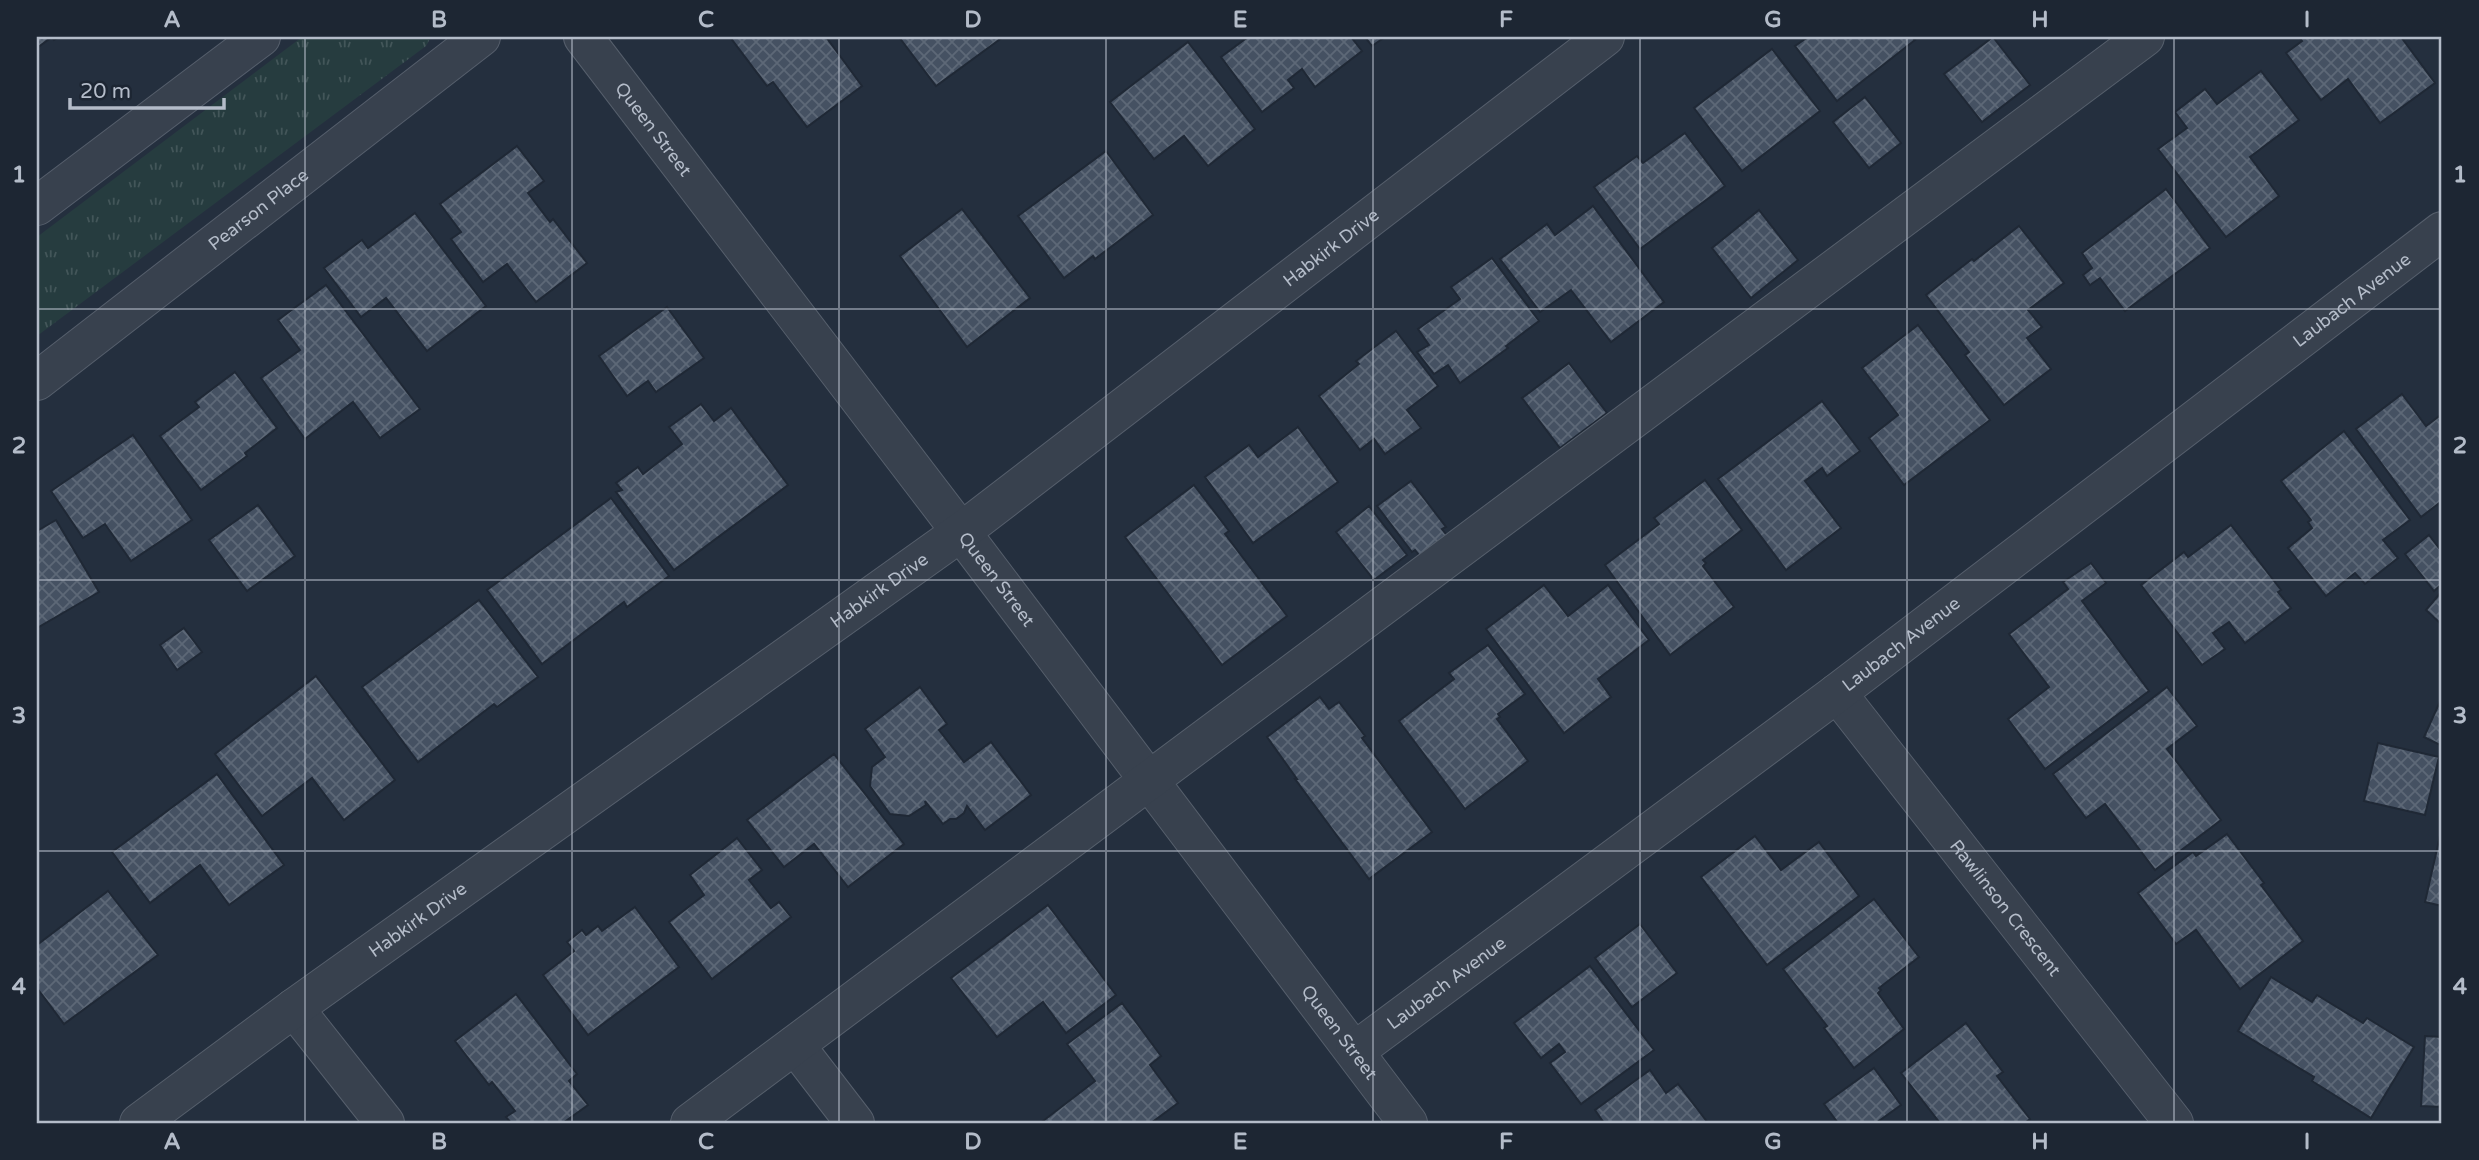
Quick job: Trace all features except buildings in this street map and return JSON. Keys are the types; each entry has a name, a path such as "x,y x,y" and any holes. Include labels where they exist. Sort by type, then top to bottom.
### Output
{"street":[{"path":"37,206 261,37"},
{"name":"Pearson Place","path":"37,381 481,37"},
{"name":"Queen Street","path":"583,37 961,531 1408,1123"},
{"name":"Habkirk Drive","path":"139,1123 294,1008 961,531 1605,37"},
{"path":"690,1123 2145,37"},
{"name":"Laubach Avenue","path":"1355,1051 1837,693 2442,231"},
{"name":"Rawlinson Crescent","path":"1837,693 2174,1123"},
{"path":"294,1008 385,1123"},
{"path":"795,1045 855,1123"}],"green space":[{"path":"302,37 431,37 426,46 37,336 37,237"}]}
